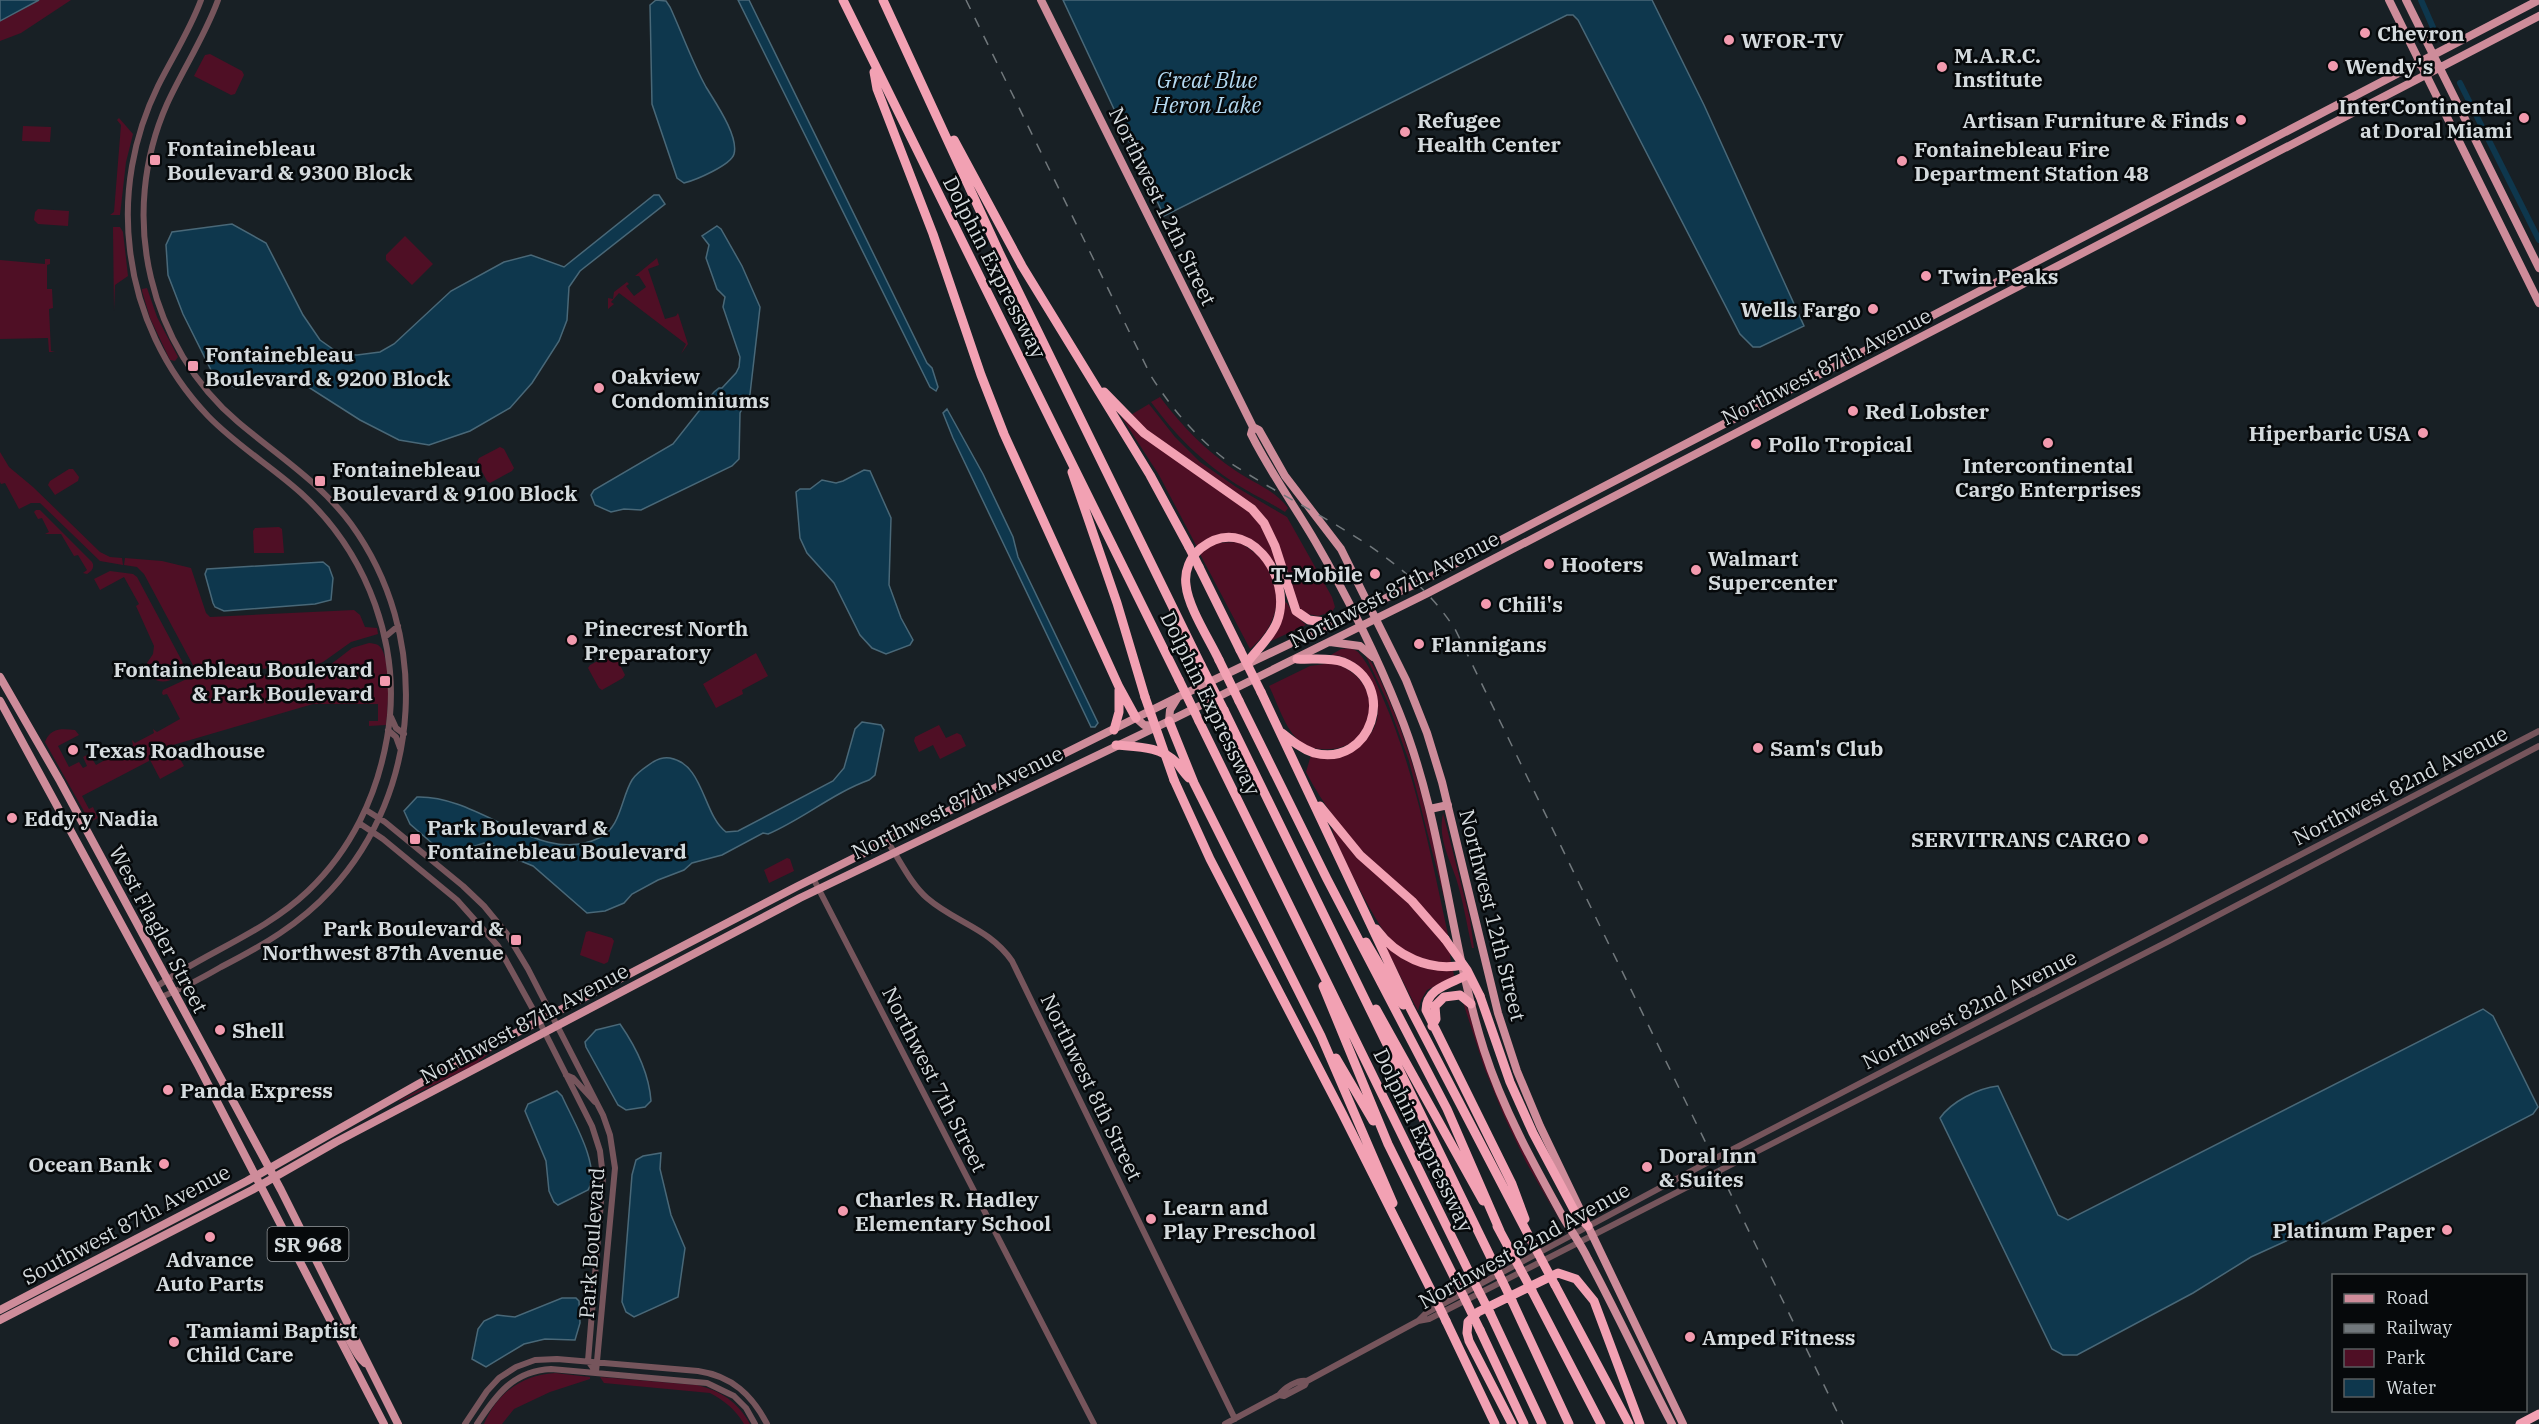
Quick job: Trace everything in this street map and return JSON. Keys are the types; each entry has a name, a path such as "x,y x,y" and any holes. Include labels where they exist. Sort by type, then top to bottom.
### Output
{"highway":[{"name":"Dolphin Expressway","path":"843,0 1062,441 1490,1313 1542,1424"},
{"name":"Dolphin Expressway","path":"883,0 999,252 1512,1301 1569,1424"},
{"path":"870,56 878,89 933,234 981,375 1004,434 1119,687 1136,718"},
{"path":"910,56 1004,233 1070,348 1150,475 1189,547 1280,731 1427,1042 1629,1424"},
{"path":"1070,348 1081,357 1117,408 1144,434 1236,495 1256,513 1264,523 1275,546 1296,610 1309,620 1333,623"},
{"path":"1062,441 1174,780 1210,859 1407,1239 1495,1424"},
{"path":"1247,663 1268,639 1276,624 1280,608 1280,591 1275,573 1265,556 1247,542 1236,538 1215,540 1206,544 1191,558 1185,576 1187,594 1327,879 1448,1109 1500,1231"},
{"path":"1280,731 1306,750 1332,754 1356,744 1366,733 1372,718 1374,701 1357,670 1335,660 1297,659"},
{"path":"1114,730 1119,712 1119,687"},
{"path":"1169,721 1194,783 1321,1035 1377,1161 1407,1239"},
{"path":"1116,745 1148,748 1164,753 1175,761 1194,783"},
{"path":"1308,790 1335,827 1360,855 1412,901 1445,939 1467,970 1480,996 1510,1082 1533,1133 1575,1212 1590,1231"},
{"path":"1327,879 1427,1042"},
{"path":"1364,910 1383,938 1403,955 1430,965 1454,967 1463,965"},
{"path":"1333,934 1500,1231 1601,1424"},
{"path":"1307,941 1335,1020 1388,1144 1524,1424"},
{"path":"1465,976 1437,989 1428,999 1426,1010 1512,1184 1532,1242"},
{"path":"1432,1026 1436,1019 1435,1006 1444,997 1460,995 1471,1004"},
{"path":"1321,1035 1388,1144"},
{"path":"1512,1424 1469,1341 1468,1322 1478,1312 1558,1273 1576,1279 1594,1301 1640,1424"},
{"path":"2520,1424 2539,1414"}],"main road":[{"name":"Northwest 12th Street","path":"1041,0 1253,427 1259,430 1285,476 1335,540 1417,707 1434,754 1448,805 1498,1013 1526,1094 1683,1424"},
{"path":"2389,0 2539,303"},
{"path":"2406,0 2539,268"},
{"name":"Northwest 87th Avenue","path":"268,1168 422,1082 813,878 1247,663 1369,607 2539,0"},
{"name":"Northwest 87th Avenue","path":"261,1185 556,1026 819,889 1297,659 2539,16"},
{"path":"2283,149 2282,142 2287,131"},
{"name":"Northwest 12th Street","path":"1253,427 1251,434 1262,456 1317,544 1354,614 1408,734 1430,809 1471,1004 1491,1071 1532,1162 1578,1242 1671,1424"},
{"path":"1330,642 1360,646 1377,661"},
{"name":"West Flagler Street","path":"0,677 60,782 274,1178 398,1424"},
{"path":"1169,721 1169,714 1178,697"},
{"name":"West Flagler Street","path":"0,701 156,987 384,1424"},
{"path":"1136,718 1144,725 1158,726"},
{"path":"1430,809 1448,805"},
{"path":"630,973 636,985"},
{"name":"Southwest 87th Avenue","path":"0,1310 268,1168"},
{"name":"Southwest 87th Avenue","path":"0,1320 261,1185"},
{"path":"333,1324 343,1329 358,1357 368,1365"}],"street":[{"path":"156,987 268,923 307,892 333,863 366,810 380,770 390,714 391,692 384,637 377,610 362,574 333,527 299,491 239,444 209,417 175,374 150,328 135,282 129,243 128,204 132,164 141,127 201,0"},
{"path":"161,997 173,993 270,941 318,903 351,866 379,818 391,789 404,734 407,693 398,626 379,572 349,521 316,485 249,431 212,396 188,365 165,322 151,278 144,236 144,201 148,168 160,124 218,0"},
{"path":"189,28 203,35"},
{"path":"145,118 160,124"},
{"path":"141,127 157,132"},
{"path":"135,282 151,278"},
{"path":"175,374 188,365"},
{"path":"239,444 249,431"},
{"path":"384,637 398,626"},
{"path":"391,692 407,693"},
{"path":"390,714 396,728 404,734"},
{"path":"388,730 396,737 401,751"},
{"name":"Northwest 82nd Avenue","path":"1225,1424 1279,1395 1284,1396 1305,1385 1307,1381 1418,1322 1430,1319 1578,1242 1590,1231 1714,1159 2539,731"},
{"name":"Northwest 82nd Avenue","path":"1418,1322 1426,1313 1573,1234 1590,1231 1650,1208 2169,941 2539,746"},
{"name":"Park Boulevard","path":"366,810 463,886 484,906 507,934 528,969 598,1104 608,1128 615,1161 596,1372"},
{"name":"Park Boulevard","path":"359,823 457,900 480,923 498,946 539,1021 594,1132 601,1154 603,1175 588,1361"},
{"name":"Northwest 8th Street","path":"887,842 911,879 928,898 988,936 1012,961 1235,1419"},
{"name":"Northwest 7th Street","path":"813,878 1094,1424"},
{"path":"307,892 318,903"},
{"path":"498,946 507,934"},
{"path":"566,1075 573,1078 598,1104"},
{"path":"594,1132 608,1128"},
{"path":"598,1238 609,1239"},
{"path":"465,1424 491,1386 516,1367 545,1359 715,1374 732,1382 746,1393 767,1424"},
{"path":"588,1361 596,1372"},
{"path":"477,1424 502,1389 524,1374 550,1369 707,1383 730,1393 748,1411 755,1424"}],"green space":[{"path":"39,0 71,0 21,33 0,41 0,21"},
{"path":"210,54 242,71 244,75 235,94 231,95 194,76 205,55"},
{"path":"119,118 133,134 126,162 120,215 110,215 114,212 121,125 117,120"},
{"path":"23,126 51,127 50,142 22,141"},
{"path":"38,209 69,211 68,226 38,224 34,220"},
{"path":"113,227 120,227 123,232 128,276 115,285 114,311"},
{"path":"405,236 433,264 412,285 386,260 386,255"},
{"path":"657,258 659,265 648,269 665,319 676,316 678,313 688,344 681,354 686,344 619,293 611,302 614,304 608,309 608,298 613,299 614,292 627,282 629,284 626,286 634,296 646,287 639,276 635,276"},
{"path":"45,259 50,259 50,264 47,265 47,289 52,289 53,308 49,309 51,351 55,352 49,352 48,338 0,339 0,260 45,264"},
{"path":"147,288 157,317 178,357 175,361 170,360 150,318 142,291"},
{"path":"1160,397 1186,428 1225,463 1277,496 1288,508 1285,512 1236,484 1200,457 1179,437 1151,402"},
{"path":"1149,404 1175,437 1200,462 1236,487 1287,517 1332,597 1335,607 1332,612 1318,616 1302,613 1255,506 1160,442 1129,416"},
{"path":"1121,416 1237,499 1261,525 1277,562 1274,564 1237,536 1197,547 1159,475"},
{"path":"500,447 504,449 514,468 490,483 477,462 479,458"},
{"path":"0,452 9,467 100,552 110,557 122,558 123,565 100,561 40,503 31,503 19,509 5,483 0,482"},
{"path":"69,469 73,469 79,477 78,481 55,495 48,485 50,481"},
{"path":"40,510 92,562 93,567 90,572 83,573 87,570 78,555 74,556 61,534 45,534 49,532 42,518 38,519 34,512"},
{"path":"279,527 282,529 284,553 254,553 253,531 255,528"},
{"path":"1238,542 1254,552 1265,564 1273,577 1277,592 1272,621 1263,636 1250,649 1199,552 1213,543"},
{"path":"125,558 162,561 191,568 206,613 210,617 354,610 360,615 365,627 377,628 378,634 351,642 323,662 312,666 201,672 194,667 144,574 137,567 124,565"},
{"path":"110,571 133,574 137,577 182,661 184,667 175,678 162,682 152,677 148,671 147,663 153,654 154,646 136,606 139,604 124,577 100,590 94,579"},
{"path":"1284,602 1306,625 1269,642"},
{"path":"369,643 378,645 385,659 388,683 386,725 369,726 369,721 378,721 378,704 313,704 173,745 184,766 160,779 149,758 149,761 82,796 89,809 93,807 98,818 90,822 45,742 54,731 75,730 79,735 58,746 69,767 79,762 83,768 87,766 83,757 89,754 96,765 114,755 112,751 116,754 133,745 132,740 135,743 154,733 153,729 157,732 180,719 167,694 162,693 163,690 191,677 206,679 312,673 330,665 352,648"},
{"path":"1341,649 1354,650 1362,657 1375,679 1394,725 1422,816 1449,939 1352,840 1335,819 1306,772 1311,755 1317,757 1365,740 1374,729 1378,715 1373,687 1366,675 1356,664 1331,655"},
{"path":"1364,652 1381,681 1417,778 1448,913 1409,761 1388,703"},
{"path":"756,653 768,676 742,690 743,694 716,708 703,684"},
{"path":"611,654 615,655 625,675 602,690 588,668"},
{"path":"1332,663 1350,671 1362,683 1369,698 1370,714 1365,728 1355,740 1340,747 1314,748 1302,743 1292,734 1269,686 1310,666"},
{"path":"939,725 946,738 957,733 961,735 966,746 940,759 933,745 919,752 914,741 915,737"},
{"path":"1443,813 1470,919 1474,948 1472,948 1463,904 1443,838"},
{"path":"1332,828 1424,919 1450,952 1451,964 1415,956 1395,945 1380,925 1359,889"},
{"path":"787,858 790,859 794,871 769,883 764,870"},
{"path":"586,932 612,938 614,941 608,962 604,964 580,955"},
{"path":"1385,946 1453,970 1454,976 1427,990 1418,1011"},
{"path":"1463,1002 1468,1009 1486,1065 1508,1119 1561,1223 1526,1162 1504,1116 1484,1067"},
{"path":"493,1050 476,1064 399,1102 400,1100"},
{"path":"555,1373 590,1377 590,1379 550,1392 514,1409 502,1424 484,1424 496,1403 512,1388 532,1377"},
{"path":"600,1377 706,1387 728,1398 740,1409 750,1424 744,1424 730,1406 710,1393 604,1383"}],"water":[{"path":"0,0 39,0 0,21"},
{"path":"656,0 666,1 670,7 701,77 730,129 735,147 734,154 727,163 684,183 677,178 652,104 650,5"},
{"path":"738,0 749,0 927,363 932,368 938,387 936,391 930,387"},
{"name":"Great Blue Heron Lake","path":"1063,0 1652,0 1704,105 1804,326 1760,347 1753,347 1740,334 1578,20 1573,15 1567,15 1164,216"},
{"path":"654,195 659,195 665,204 580,271 569,287 567,320 559,341 532,383 510,408 470,431 429,445 399,440 360,420 299,381 270,377 236,388 218,379 212,372 183,314 168,275 166,245 172,232 232,224 266,243 303,315 320,340 340,354 357,355 380,352 394,344 451,291 504,262 531,255 564,267"},
{"path":"717,226 721,229 742,266 760,307 750,394 740,413 739,459 732,466 641,510 624,509 611,512 595,505 591,495 594,490 673,444 714,392 722,388 739,367 740,357 723,307 725,297 717,289 706,258 709,245 702,236"},
{"path":"947,409 983,474 1013,537 1018,557 1098,723 1095,727 1091,727 953,438 943,413"},
{"path":"864,470 870,471 891,518 889,585 901,618 913,640 910,645 886,654 872,648 860,635 834,583 807,553 800,538 796,492 800,489 810,489 822,480 836,483 843,481"},
{"path":"323,562 329,567 333,578 331,600 315,604 224,611 215,607 205,574 207,569"},
{"path":"862,722 881,725 884,730 875,775 869,780 768,834 763,833 722,855 692,863 684,870 658,880 632,894 624,903 605,911 587,913 533,866 516,859 500,848 484,843 460,851 440,850 410,824 404,811 417,797 441,799 532,837 555,844 577,844 599,838 606,833 616,820 634,777 653,762 661,758 670,758 681,762 690,770 718,824 726,832 738,831 833,781 844,768 855,729"},
{"path":"2483,1009 2493,1016 2538,1107 2533,1114 2308,1231 2251,1257 2193,1293 2077,1355 2063,1355 2052,1349 1940,1118 1966,1097 1998,1086 2058,1215 2068,1220"},
{"path":"620,1024 645,1070 651,1101 645,1107 626,1110 618,1105 586,1047 585,1042 596,1030"},
{"path":"557,1091 562,1096 584,1142 591,1169 588,1190 558,1205 549,1191 546,1161 525,1111 528,1104"},
{"path":"661,1153 660,1169 671,1215 685,1248 678,1297 634,1317 626,1312 622,1302 632,1175 636,1160 643,1156"},
{"path":"562,1298 576,1298 579,1301 580,1323 575,1340 545,1339 524,1344 486,1367 472,1359 478,1329 484,1321 497,1315 515,1317"}],"waterway":[{"path":"2421,0 2435,32"},
{"path":"2460,83 2539,240"}],"railway":[{"path":"966,0 1151,376 1167,400 1194,432 1226,460 1350,533 1407,575 1433,600 1455,629 1843,1424"}],"place":[{"name":"Chevron","path":"2365,33"},
{"name":"WFOR-TV","path":"1729,40"},
{"name":"Wendy's","path":"2333,66"},
{"name":"M.A.R.C. Institute","path":"1942,67"},
{"name":"InterContinental at Doral Miami","path":"2524,118"},
{"name":"Artisan Furniture & Finds","path":"2241,120"},
{"name":"Refugee Health Center","path":"1405,132"},
{"name":"Fontainebleau Boulevard & 9300 Block","path":"155,160"},
{"name":"Fontainebleau Fire Department Station 48","path":"1902,161"},
{"name":"Twin Peaks","path":"1926,276"},
{"name":"Wells Fargo","path":"1873,309"},
{"name":"Fontainebleau Boulevard & 9200 Block","path":"193,366"},
{"name":"Oakview Condominiums","path":"599,388"},
{"name":"Red Lobster","path":"1853,411"},
{"name":"Hiperbaric USA","path":"2423,433"},
{"name":"Intercontinental Cargo Enterprises","path":"2048,443"},
{"name":"Pollo Tropical","path":"1756,444"},
{"name":"Fontainebleau Boulevard & 9100 Block","path":"320,481"},
{"name":"Hooters","path":"1549,564"},
{"name":"Walmart Supercenter","path":"1696,570"},
{"name":"T-Mobile","path":"1375,574"},
{"name":"Chili's","path":"1486,604"},
{"name":"Pinecrest North Preparatory","path":"572,640"},
{"name":"Flannigans","path":"1419,644"},
{"name":"Fontainebleau Boulevard & Park Boulevard","path":"385,681"},
{"name":"Sam's Club","path":"1758,748"},
{"name":"Texas Roadhouse","path":"73,750"},
{"name":"Eddy y Nadia","path":"12,818"},
{"name":"Park Boulevard & Fontainebleau Boulevard","path":"415,839"},
{"name":"SERVITRANS CARGO","path":"2143,839"},
{"name":"Park Boulevard & Northwest 87th Avenue","path":"516,940"},
{"name":"Shell","path":"220,1030"},
{"name":"Panda Express","path":"168,1090"},
{"name":"Ocean Bank","path":"164,1164"},
{"name":"Doral Inn & Suites","path":"1647,1167"},
{"name":"Charles R. Hadley Elementary School","path":"843,1211"},
{"name":"Learn and Play Preschool","path":"1151,1219"},
{"name":"Platinum Paper","path":"2447,1230"},
{"name":"Advance Auto Parts","path":"210,1237"},
{"name":"Amped Fitness","path":"1690,1337"},
{"name":"Tamiami Baptist Child Care","path":"174,1342"}]}
